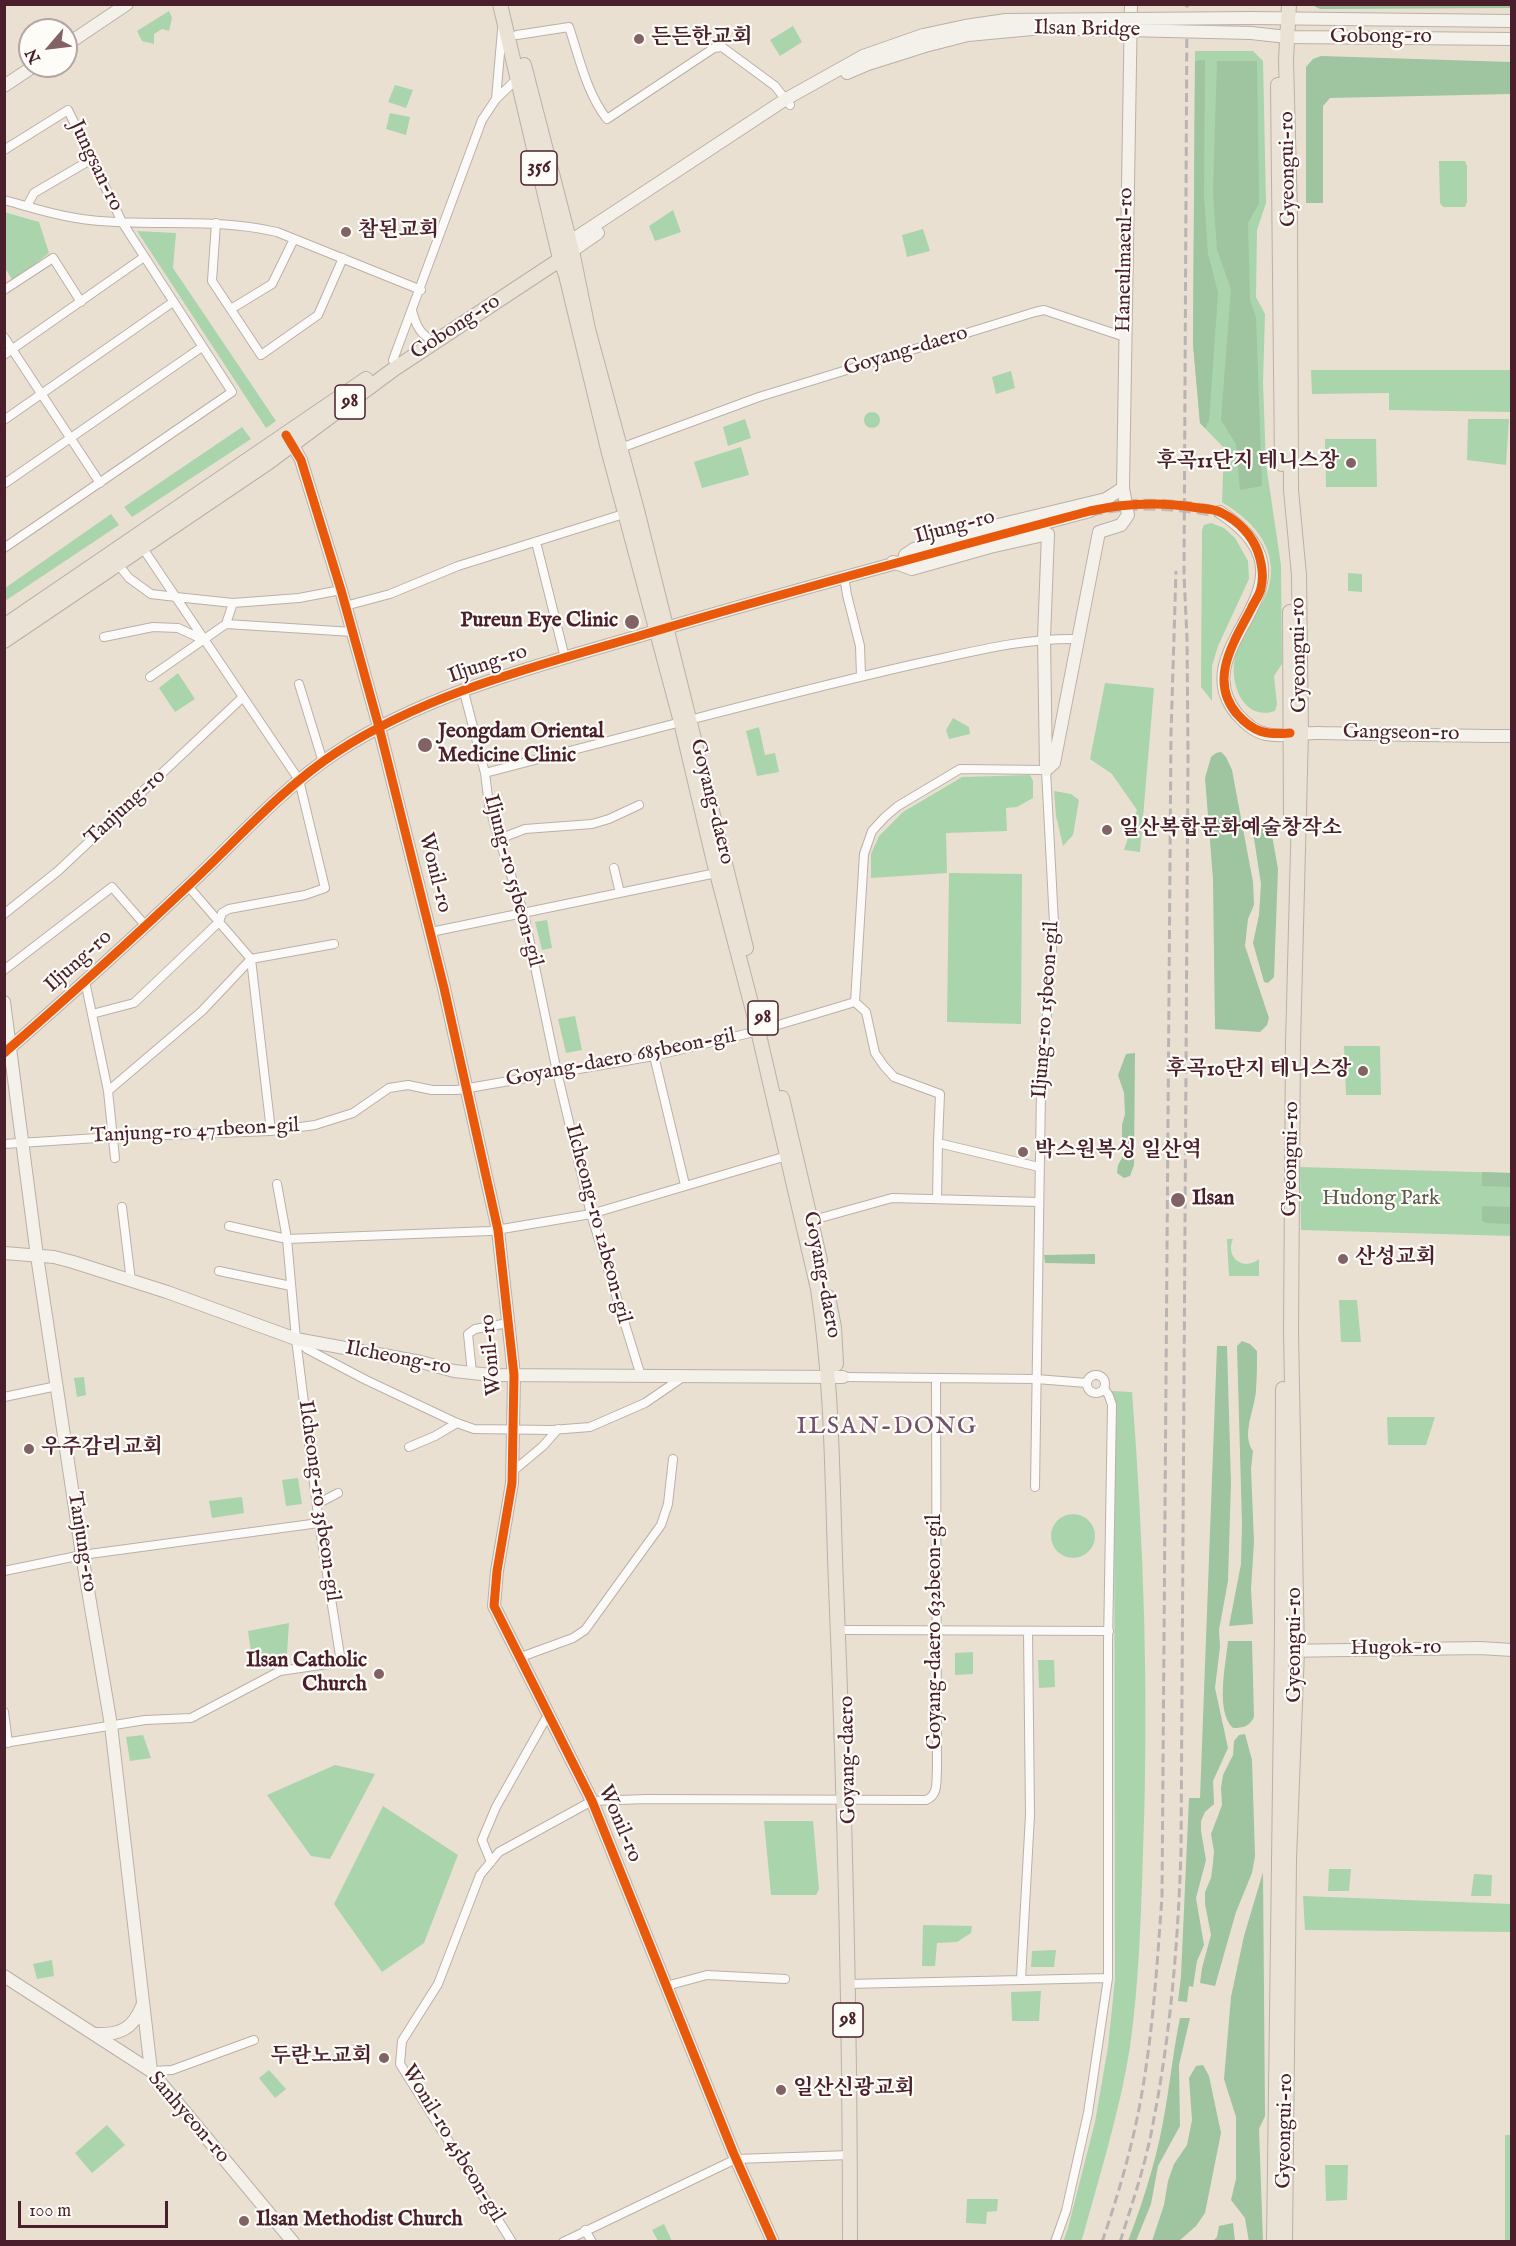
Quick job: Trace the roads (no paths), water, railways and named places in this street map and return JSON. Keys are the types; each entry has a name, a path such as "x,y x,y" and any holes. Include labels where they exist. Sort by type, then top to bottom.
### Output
{"main road":[{"name":"Goyang-daero","path":"504,7 517,35 522,75"},
{"name":"Goyang-daero","path":"504,7 565,251 566,275 662,629 722,871"},
{"name":"Gyeongui-ro","path":"1274,2241 1283,1332 1299,575 1291,490 1290,213 1284,11"},
{"name":"Gobong-ro","path":"4,626 108,554 290,440 393,360 565,251"},
{"name":"Gobong-ro","path":"4,640 142,547 290,440 565,251"},
{"name":"Goyang-daero","path":"662,629 681,723 766,1029 836,1377 846,1630 847,1800 857,2241"},
{"name":"Gyeongui-ro","path":"1285,2241 1289,1860 1297,1651 1291,1320 1296,733"},
{"name":"Goyang-daero","path":"836,1377 833,1466 847,1800"},
{"name":"Goyang-daero","path":"850,2241 851,1984"}],"street":[{"path":"78,37 127,4"},
{"name":"Haneulmaeul-ro","path":"1078,639 1099,532 1121,525 1128,515 1123,488 1131,4"},
{"path":"496,99 504,7"},
{"name":"Gobong-ro","path":"1252,18 1284,11 1512,21"},
{"name":"Ilsan Bridge","path":"924,40 965,26 1006,20 1252,18"},
{"path":"517,35 569,27 590,89 607,119 714,48 722,47 775,86 788,102"},
{"name":"Ilsan Bridge","path":"924,40 1043,28 1251,33"},
{"name":"Gobong-ro","path":"1251,33 1283,36 1512,39"},
{"name":"Gobong-ro","path":"565,251 750,130 788,102 924,40"},
{"path":"393,360 482,120 496,99 522,75"},
{"path":"4,86 18,77"},
{"name":"Jungsan-ro","path":"4,150 68,110 122,222 232,392 100,483"},
{"path":"27,206 34,193 92,159"},
{"path":"4,200 63,216 122,222 216,223 254,226 343,258 420,291"},
{"path":"216,223 212,280 261,355 318,315 343,258"},
{"path":"231,309 272,284 294,239"},
{"path":"4,355 144,257"},
{"path":"4,291 53,258 81,302"},
{"path":"4,420 173,302"},
{"name":"Goyang-daero","path":"615,451 759,397 1044,310 1125,338"},
{"path":"412,311 418,328 428,337"},
{"path":"4,337 100,483 4,548"},
{"path":"4,484 202,347"},
{"name":"Wonil-ro","path":"290,440 301,460 341,590 379,727 431,932 498,1230 514,1375 512,1472 493,1601 496,1612 521,1657 592,1801 736,2159 773,2241"},
{"name":"Iljung-ro","path":"893,562 914,549 965,533 1106,499 1123,488"},
{"name":"Iljung-ro","path":"8,1050 86,981 299,780 379,727 420,708 565,658 893,562 1090,511"},
{"path":"345,606 390,594 458,566 631,512"},
{"path":"1220,512 1241,525 1255,544 1262,566 1261,589 1226,659 1223,680 1227,697 1238,714 1252,727 1266,734 1296,733"},
{"name":"Iljung-ro","path":"893,562 912,569 990,547 1048,534"},
{"name":"Iljung-ro 15beon-gil","path":"1035,1487 1044,1040 1054,923 1046,770 1044,639 1048,534"},
{"path":"536,542 565,658"},
{"path":"92,1014 134,1003 219,922 222,913 229,909 305,895 325,888 299,780 142,547"},
{"path":"117,563 129,578 151,594 234,603 299,598 341,590"},
{"path":"844,576 860,646 861,676"},
{"path":"150,677 226,624 234,603"},
{"path":"226,624 353,632"},
{"path":"104,637 153,627 178,628 204,640"},
{"name":"Goyang-daero","path":"698,718 861,676 1010,643 1044,639 1078,639"},
{"path":"855,1002 864,854 872,831 898,806 960,769 1046,770 1054,764 1078,639"},
{"path":"299,684 323,762"},
{"name":"Iljung-ro 55beon-gil","path":"464,692 485,773 489,805 524,914 557,1072"},
{"name":"Tanjung-ro","path":"4,914 73,857 243,698"},
{"name":"Goyang-daero","path":"485,773 681,723"},
{"name":"Gangseon-ro","path":"1296,733 1512,736"},
{"path":"499,839 525,829 592,824 639,805"},
{"path":"614,868 620,893"},
{"path":"431,932 722,871"},
{"path":"188,886 251,959 271,1131"},
{"path":"4,970 112,887 145,926"},
{"path":"108,1091 202,1011 251,959 334,945"},
{"name":"Iljung-ro","path":"86,981 108,1091 115,1158"},
{"path":"766,1029 855,1002"},
{"path":"855,1002 866,1012 875,1053 894,1077 940,1094 937,1199"},
{"name":"Tanjung-ro","path":"5,1010 8,1050 37,1256 82,1555 111,1725 151,2072"},
{"name":"Goyang-daero 685beon-gil","path":"467,1089 654,1056 766,1029"},
{"path":"654,1056 685,1185"},
{"name":"Ilcheong-ro 12beon-gil","path":"557,1072 591,1214 641,1376"},
{"name":"Tanjung-ro 471beon-gil","path":"4,1144 271,1131 315,1125 353,1113 388,1088 408,1085 432,1090 467,1089"},
{"path":"938,1143 1040,1167"},
{"path":"229,1226 287,1239 498,1230 591,1214 791,1154"},
{"name":"Ilcheong-ro 35beon-gil","path":"111,1725 145,1720 191,1718 280,1671 341,1662 319,1523 296,1339 287,1239 277,1184"},
{"path":"806,1222 885,1198 1040,1202"},
{"path":"122,1206 131,1281"},
{"name":"Ilcheong-ro","path":"4,1253 63,1260 131,1281 296,1339 421,1362 454,1371 514,1375 836,1377"},
{"path":"219,1271 291,1286"},
{"path":"472,1373 468,1334 475,1329 508,1323"},
{"path":"296,1339 307,1349 356,1375 474,1429 590,1427 645,1403 683,1377"},
{"path":"836,1377 1036,1379 1087,1383 1093,1392 1099,1392 1104,1388 1112,1405 1108,1631 1108,1978 1088,2113 1066,2211 1055,2241"},
{"name":"Goyang-daero 632beon-gil","path":"847,1800 926,1800 935,1794 937,1768 936,1378"},
{"path":"4,1396 57,1386"},
{"path":"409,1447 457,1423"},
{"path":"512,1472 543,1446 558,1429"},
{"path":"521,1657 573,1638 585,1630 661,1526 668,1504 673,1459"},
{"path":"317,1504 338,1493"},
{"path":"4,1571 82,1555 319,1523"},
{"path":"846,1630 1108,1631"},
{"path":"1021,1979 1030,1815 1028,1631"},
{"name":"Hugok-ro","path":"1281,1651 1480,1648 1512,1650"},
{"path":"4,1712 6,1743 111,1725"},
{"path":"491,1862 482,1840 496,1807 545,1720 550,1717"},
{"path":"592,1801 847,1800"},
{"name":"Wonil-ro 45beon-gil","path":"512,2241 400,2064 402,2041 438,1984 480,1875 499,1852 592,1801"},
{"path":"666,1986 707,1975 785,1979"},
{"name":"Sanhyeon-ro","path":"4,1976 151,2072 293,2241"},
{"path":"851,1984 1108,1978"},
{"path":"94,2034 110,2034 125,2029 137,2018 143,2004"},
{"path":"151,2072 172,2070 254,2040"},
{"path":"563,2241 736,2159 850,2155"},
{"path":"585,2230 592,2241"}],"tunnel":[{"path":"1090,511 1122,506 1155,505 1220,512"}],"railway":[{"path":"1120,2242 1148,2149 1160,2085 1173,1985 1181,1851 1188,754 1184,575 1187,4"},
{"path":"1102,2242 1118,2194 1138,2115 1152,2022 1162,1897 1171,734 1176,571"}],"place":[{"name":"든든한교회","path":"639,39"},
{"name":"참된교회","path":"346,232"},
{"name":"후곡11단지 테니스장","path":"1351,463"},
{"name":"Pureun Eye Clinic","path":"632,622"},
{"name":"Jeongdam Oriental Medicine Clinic","path":"425,745"},
{"name":"일산복합문화예술창작소","path":"1107,830"},
{"name":"후곡10단지 테니스장","path":"1363,1071"},
{"name":"박스원복싱 일산역","path":"1023,1152"},
{"name":"Ilsan","path":"1178,1200"},
{"name":"산성교회","path":"1343,1259"},
{"name":"우주감리교회","path":"29,1449"},
{"name":"Ilsan Catholic Church","path":"379,1674"},
{"name":"두란노교회","path":"384,2058"},
{"name":"일산신광교회","path":"781,2090"},
{"name":"Ilsan Methodist Church","path":"244,2221"}],"district":[{"name":"ILSAN-DONG","path":"887,1428"}],"park label":[{"name":"Hudong Park","path":"1381,1200"}]}
